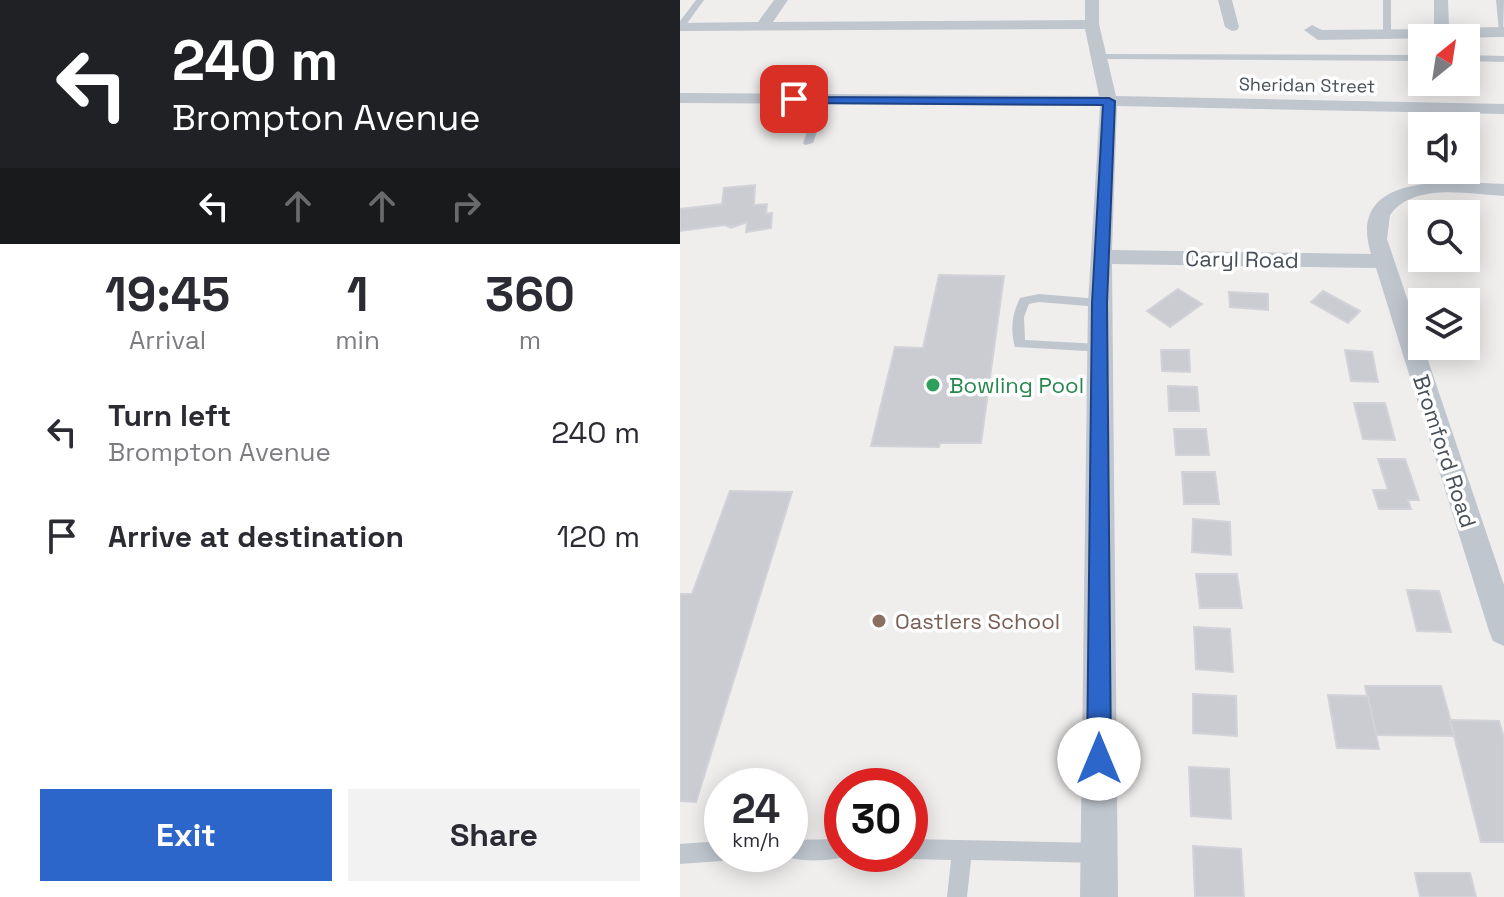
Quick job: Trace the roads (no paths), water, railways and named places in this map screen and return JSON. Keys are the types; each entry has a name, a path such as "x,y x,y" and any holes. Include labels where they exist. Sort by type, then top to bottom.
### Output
{"street":[{"path":"763,26 781,0"},
{"path":"1225,0 1233,27"},
{"path":"1441,0 1442,24"},
{"path":"680,27 1092,12 1109,101 1099,303 1099,897"},
{"path":"1312,30 1318,35 1408,32"},
{"path":"1480,32 1504,32"},
{"name":"Sheridan Street","path":"680,98 1109,101 1504,109"},
{"name":"Bromford Road","path":"1504,190 1433,188 1405,192 1386,205 1378,217 1377,239 1504,631"},
{"name":"Caryl Road","path":"1102,257 1382,261"}],"lane":[{"path":"680,27 700,0"},
{"path":"1387,0 1387,33"},
{"path":"1500,0 1504,32"},
{"path":"1101,56 1408,58"},
{"path":"1480,58 1504,59"},
{"path":"808,143 823,100"},
{"path":"1099,303 1039,298 1024,301 1018,317 1019,344 1100,349"},
{"path":"928,849 1099,853"},
{"path":"957,897 962,850"},
{"path":"680,854 704,852"}],"place":[{"name":"Bowling Pool","path":"933,385"},
{"name":"Oastlers School","path":"879,621"}]}
